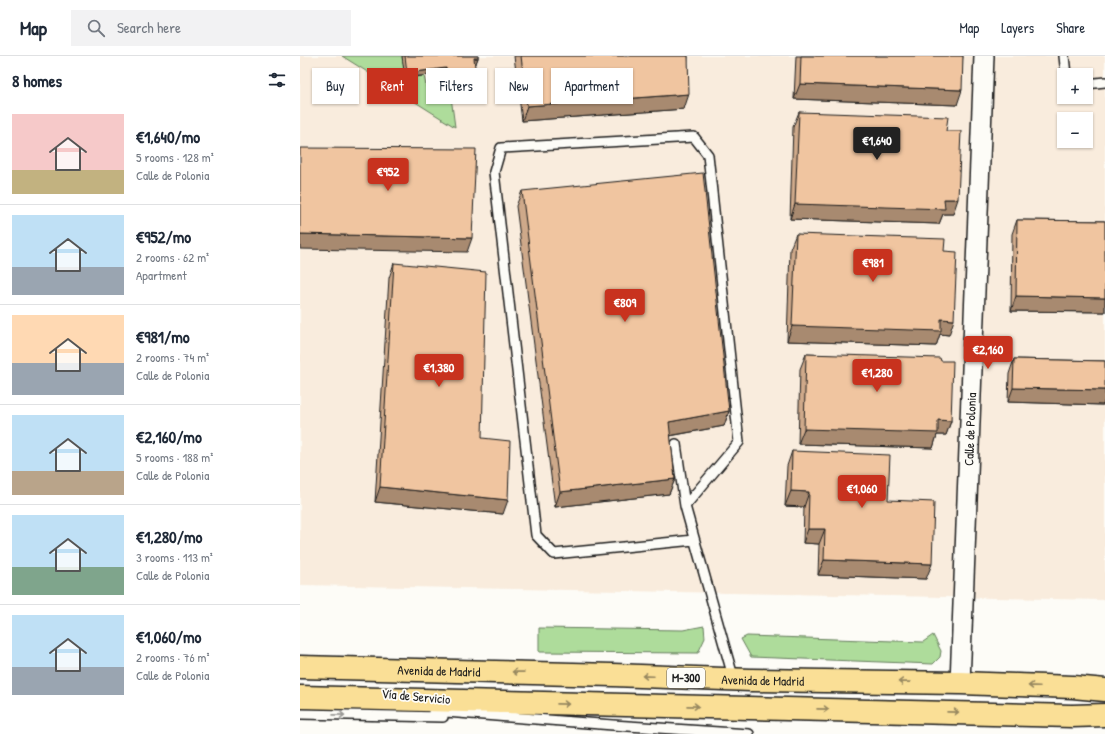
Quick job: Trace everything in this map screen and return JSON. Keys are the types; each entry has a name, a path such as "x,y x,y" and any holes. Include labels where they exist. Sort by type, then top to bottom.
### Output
{"main road":[{"name":"Avenida de Madrid","path":"300,667 734,680 960,683 1072,687 1105,690"},
{"name":"M-300","path":"300,699 1072,716 1105,715"}],"street":[{"name":"Calle de Polonia","path":"960,683 984,56"}],"lane":[{"path":"1064,56 1065,68"},
{"path":"1093,83 1105,82"},
{"path":"685,506 739,442 708,155 694,137 501,148 494,172 536,535 554,554 694,540"},
{"path":"676,444 685,506 734,680"},
{"name":"Vía de Servicio","path":"300,699 749,734"},
{"name":"Vía de Servicio","path":"300,714 530,718"}],"shaded area":[{"path":"300,56 1105,56 1105,600 300,585"}],"green space":[{"path":"342,56 402,56 404,68 367,68 367,72"},
{"path":"424,76 426,86 426,104 452,104 455,127 418,104 418,77"},
{"path":"704,626 705,638 698,653 539,652 539,628 683,630"},
{"path":"933,635 941,651 940,657 933,664 751,657 741,639 747,636 923,642"}],"building":[{"path":"405,56 478,56 478,58 474,58 475,68 426,68 426,71 418,72 418,68 406,68"},
{"path":"521,56 688,56 689,94 633,98 633,68 551,68 551,104 554,104 527,106 527,104 543,104 543,68 522,68"},
{"path":"801,56 963,56 962,90 800,84"},
{"path":"799,112 948,117 946,131 961,131 958,199 944,199 945,209 795,204"},
{"path":"300,148 476,149 472,238 300,234"},
{"path":"703,173 729,411 669,422 675,479 560,492 522,191"},
{"path":"1017,220 1105,221 1105,298 1016,296"},
{"path":"796,234 945,239 944,251 957,252 954,320 941,319 941,331 792,326"},
{"path":"394,263 486,272 482,438 510,441 508,500 380,487"},
{"path":"806,354 940,358 941,361 953,361 951,421 938,420 938,433 804,429"},
{"path":"1014,359 1105,361 1105,390 1013,388"},
{"path":"792,451 890,455 888,500 934,502 932,564 824,560 825,529 808,529 809,492 791,491"}]}
